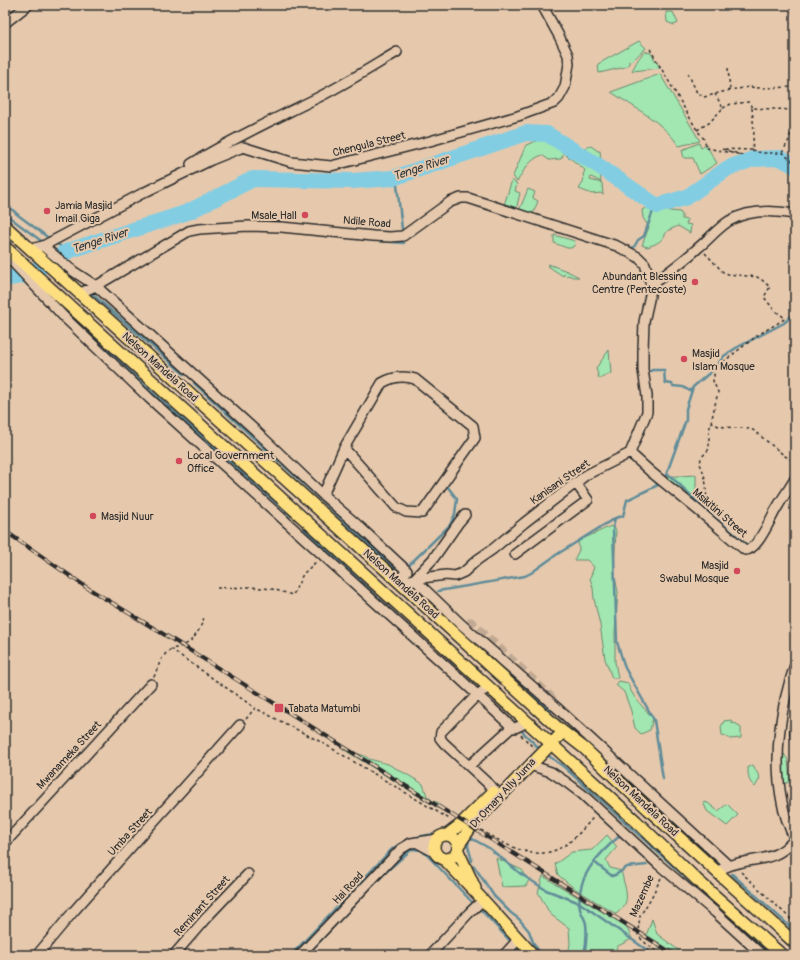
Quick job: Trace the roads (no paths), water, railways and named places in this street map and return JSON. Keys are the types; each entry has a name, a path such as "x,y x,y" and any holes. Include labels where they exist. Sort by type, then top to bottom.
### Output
{"main road":[{"name":"Nelson Mandela Road","path":"5,226 560,729 584,748 716,872 795,943"},
{"name":"Nelson Mandela Road","path":"6,251 34,280 528,722 636,821 697,880 782,955"},
{"path":"548,741 560,729"},
{"name":"Dr.Omary Ally Juma","path":"458,848 473,824 530,765 548,741"},
{"name":"Dr.Omary Ally Juma","path":"443,837 460,825 548,741"},
{"path":"482,899 455,839 443,837 434,846 440,856 482,899 532,955"},
{"path":"440,856 447,859 454,857 458,848"}],"street":[{"path":"5,23 28,5"},
{"name":"Chengula Street","path":"30,249 43,246 211,160 243,147 291,162 331,166 437,139 518,116 554,103 559,98 565,87 569,64 568,55 542,5"},
{"path":"143,194 213,150 316,98 397,52"},
{"name":"Ndile Road","path":"80,293 96,286 189,231 248,226 281,226 384,237 403,236 450,202 461,198 468,198 512,211 630,252 645,264 651,285"},
{"path":"630,453 647,412 647,396 643,370 643,336 651,285 729,221 750,213 766,211 795,214"},
{"path":"43,246 73,271 96,286 255,430 323,495 407,571 399,582"},
{"path":"34,280 64,317 149,398 512,727"},
{"path":"323,495 344,448 382,383 390,378 407,376 415,379 473,426 475,438 422,513 406,512 396,507 344,448"},
{"name":"Kanisani Street","path":"399,582 446,575 455,576 464,572 477,560 586,475 630,453"},
{"name":"Msikitini Street","path":"630,453 740,547 748,550 754,546 764,531 795,479"},
{"path":"515,554 588,500 576,483"},
{"path":"465,515 433,559 414,579 461,624 556,707 731,865"},
{"path":"716,872 731,865 765,859 778,854 794,844 782,802 778,781 778,751 780,729 786,698 795,665"},
{"path":"459,678 470,670"},
{"name":"Mwanameka Street","path":"5,843 151,684"},
{"path":"489,687 477,695 441,732 440,738 495,790"},
{"path":"470,766 512,727 515,728 528,722"},
{"name":"Umba Street","path":"37,955 240,725"},
{"path":"795,727 795,735"},
{"path":"530,765 551,772 566,782 600,810 658,864 716,913 762,955"},
{"path":"416,842 443,837"},
{"path":"416,842 440,856"},
{"name":"Hai Road","path":"300,955 401,849 411,843 416,842"},
{"name":"Reminant Street","path":"174,955 206,918 248,874"},
{"path":"430,955 482,899"},
{"path":"504,955 515,943 517,937"}],"waterway":[{"name":"Tenge River","path":"5,279 27,275 68,251 188,212 253,179 352,181 393,178 526,133 547,134 599,166 657,206 687,197 728,168 753,159 780,158 795,166"},
{"path":"393,178 397,185 402,229"},
{"path":"5,203 18,215 50,239"},
{"path":"628,249 634,247 638,240 644,236 653,211 657,206"},
{"path":"5,214 44,243"},
{"path":"379,241 404,243"},
{"path":"54,242 68,251"},
{"path":"91,293 184,374"},
{"path":"55,301 145,386 291,516"},
{"path":"665,478 686,420 686,409 693,387 713,370 724,356 736,348 784,323 795,313"},
{"path":"647,374 652,370 664,370 665,383 683,387 690,391 692,389"},
{"path":"194,383 396,569"},
{"path":"667,473 714,517 746,544 750,545"},
{"path":"438,591 525,576 531,573 556,555 615,518 623,516 627,500 658,485 649,475"},
{"path":"409,565 450,525 455,514 457,499 447,486"},
{"path":"615,518 613,528 617,642 625,668 654,720 663,779"},
{"path":"304,529 407,625"},
{"path":"442,657 454,667"},
{"path":"505,668 551,711"},
{"path":"497,707 541,750"},
{"path":"572,729 594,750"},
{"path":"546,754 564,767 771,955"},
{"path":"674,822 715,860"},
{"path":"291,955 391,850 410,839 444,833"},
{"path":"584,955 586,928 580,909 579,897 581,886 590,867 597,858 622,834"},
{"path":"472,861 468,846 469,837 489,848 521,874 546,890 580,903 654,955"},
{"path":"307,955 369,889 412,849 421,850 427,855 473,903"},
{"path":"594,862 612,876 627,867 647,865"},
{"path":"474,866 494,896 519,919 529,931 533,942 541,955"},
{"path":"732,874 795,931"},
{"path":"481,910 511,942"},
{"path":"515,947 524,955"}],"tunnel":[{"path":"456,628 464,622 471,622 549,695 555,703 561,720 557,727"}],"railway":[{"path":"5,531 86,587 183,646 675,955"}],"place":[{"name":"Jamia Masjid Imail Giga","path":"47,211"},
{"name":"Msale Hall","path":"305,215"},
{"name":"Abundant Blessing Centre (Pentecoste)","path":"695,282"},
{"name":"Masjid Islam Mosque","path":"684,359"},
{"name":"Local Government Office","path":"179,461"},
{"name":"Masjid Nuur","path":"93,516"},
{"name":"Masjid Swabul Mosque","path":"737,571"},
{"name":"Tabata Matumbi","path":"279,708"}]}
